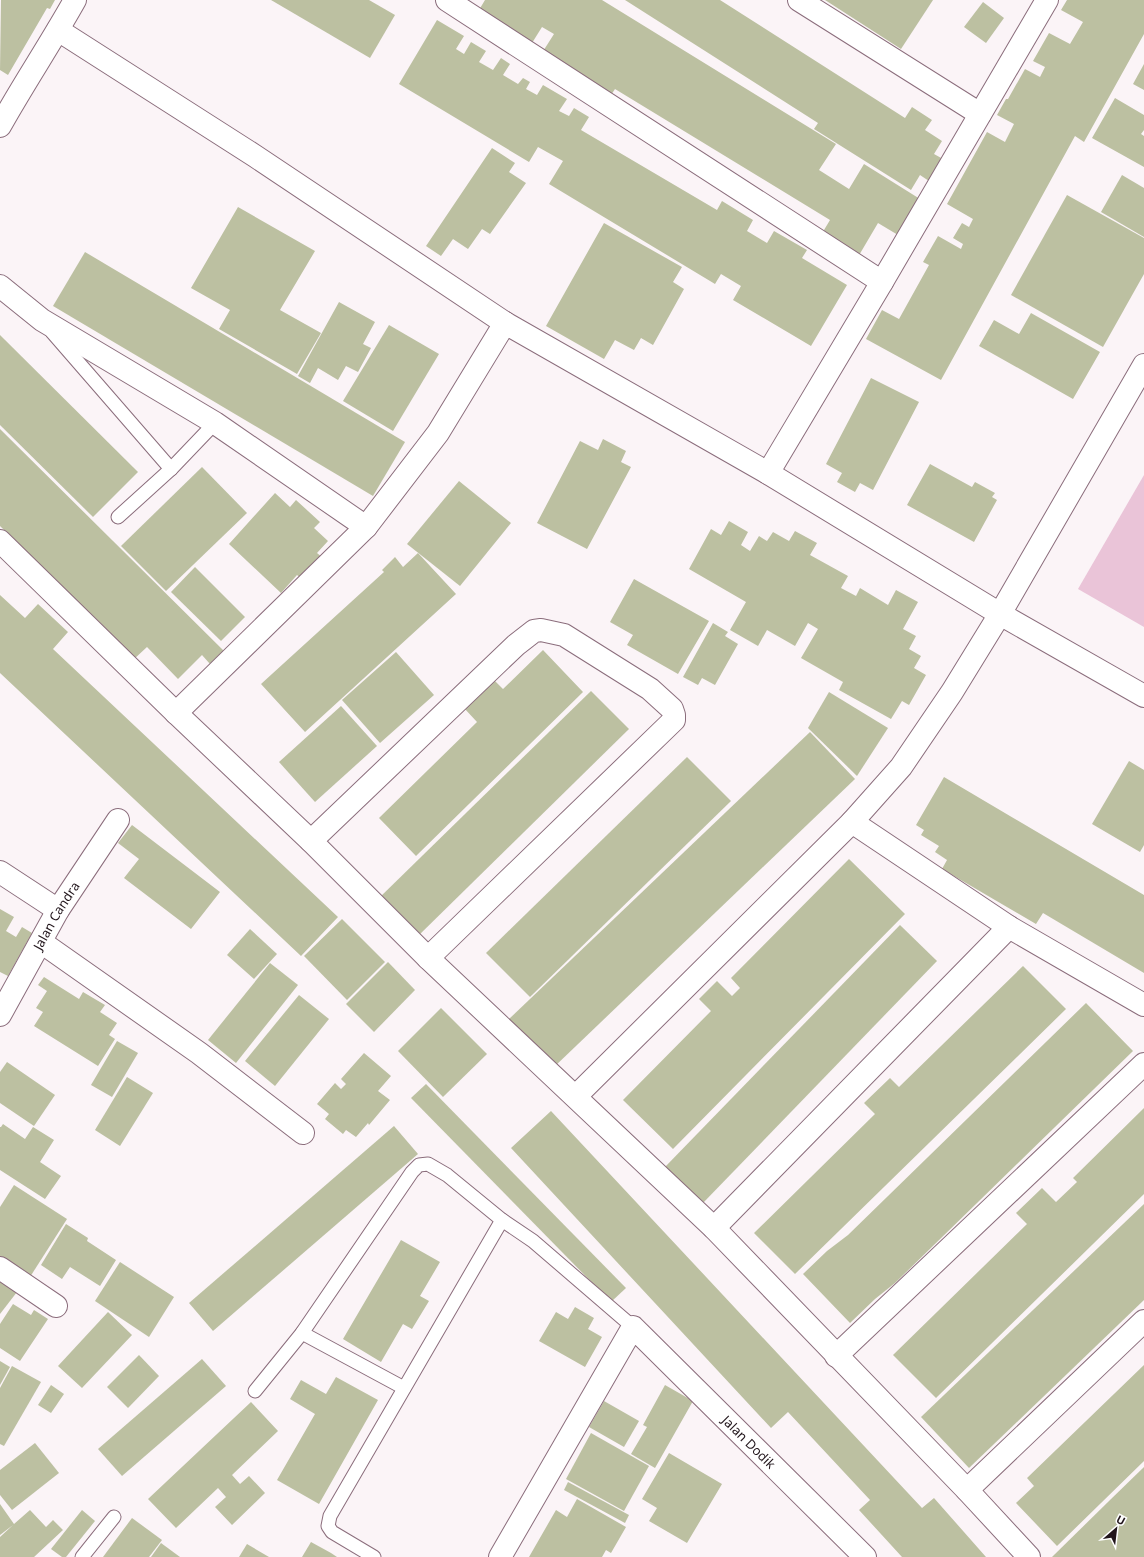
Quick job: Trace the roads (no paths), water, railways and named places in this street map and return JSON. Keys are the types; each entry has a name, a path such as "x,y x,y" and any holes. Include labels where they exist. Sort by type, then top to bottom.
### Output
{"street":[{"path":"0,126 20,90 75,0"},
{"path":"447,0 882,282"},
{"path":"799,0 980,114"},
{"path":"768,473 1047,0"},
{"path":"58,30 255,156 505,323 768,473 1000,614 1144,696"},
{"path":"0,286 42,320 215,423 366,527"},
{"path":"176,713 366,527 438,433 505,323"},
{"path":"576,1096 852,822 901,767 952,692 1000,614 1144,365"},
{"path":"0,541 176,713 311,841 428,958 576,1096 714,1228 967,1490 1029,1557"},
{"path":"311,841 516,645 534,631 541,630 564,635 645,686 672,709 674,720 428,958"},
{"name":"Jalan Candra","path":"0,1015 58,910 118,820"},
{"path":"852,822 1009,927 1144,1005"},
{"path":"0,872 58,910"},
{"path":"714,1228 1009,927"},
{"path":"41,942 199,1053 303,1134"},
{"path":"836,1356 1144,1064"},
{"path":"0,1268 56,1306"},
{"path":"967,1490 1144,1321"},
{"path":"500,1557 633,1327"},
{"name":"Jalan Dodik","path":"633,1327 865,1557"}],"lane":[{"path":"42,320 171,469"},
{"path":"118,517 171,469 215,423"},
{"path":"255,1391 302,1333 412,1172 419,1165 428,1164 441,1171 502,1220 534,1241 633,1327"},
{"path":"374,1557 337,1536 328,1526 330,1516 502,1220"},
{"path":"302,1333 404,1388"},
{"path":"82,1557 114,1517"}]}
